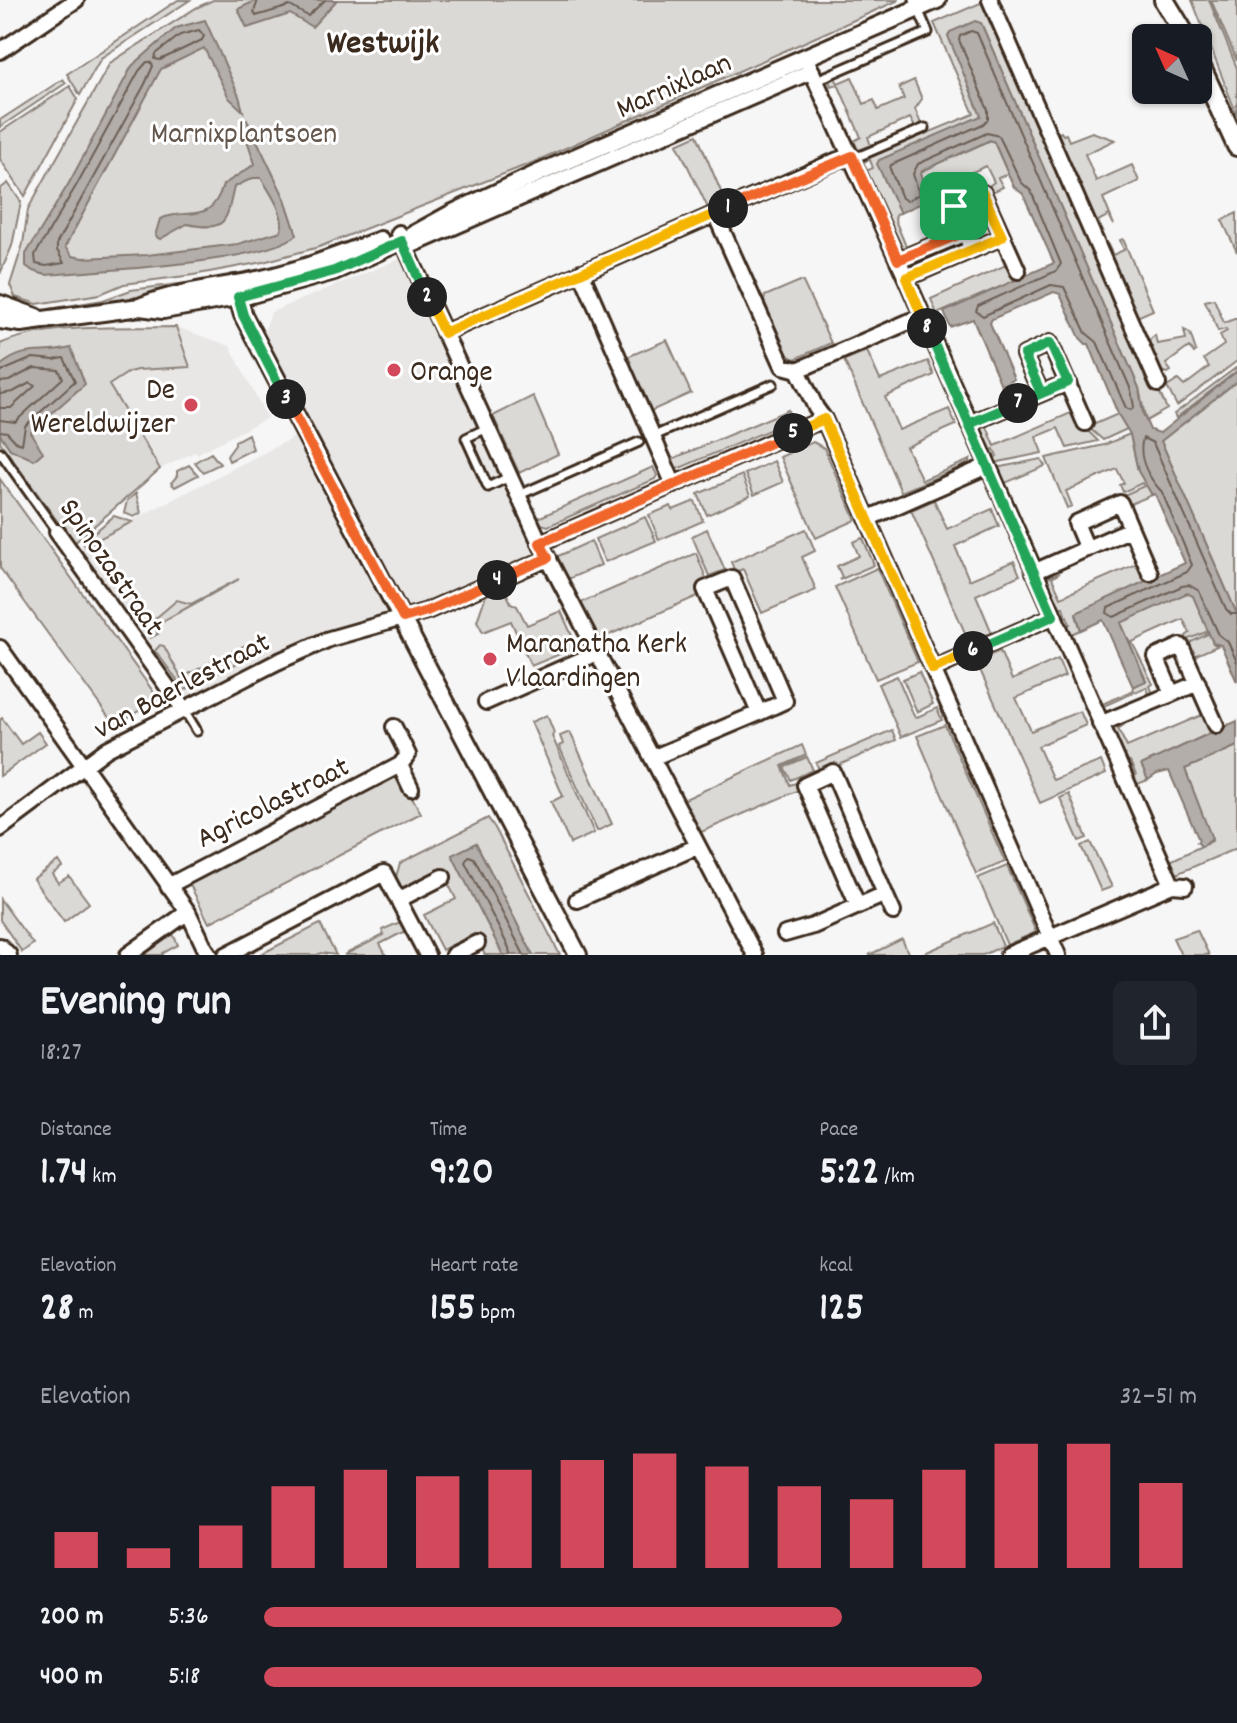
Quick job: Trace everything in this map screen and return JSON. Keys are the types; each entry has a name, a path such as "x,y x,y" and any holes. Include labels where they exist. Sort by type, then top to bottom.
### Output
{"main road":[{"path":"1164,0 1177,24"},
{"path":"1176,0 1185,24"},
{"path":"1212,92 1237,146"}],"street":[{"path":"0,51 76,0"},
{"name":"Marnixlaan","path":"0,320 21,323 140,307 161,298 236,290 265,278 402,240 812,69 916,4 937,0"},
{"path":"990,0 1158,384"},
{"path":"812,69 1100,724 1178,885 1008,955"},
{"name":"Marnixlaan","path":"402,240 451,214 812,69"},
{"path":"444,333 852,156"},
{"path":"972,250 954,206 983,193 1018,271"},
{"path":"715,214 783,366 798,370 922,316"},
{"path":"898,260 965,232"},
{"path":"906,278 1002,237"},
{"path":"402,240 540,543 755,955"},
{"path":"581,272 646,439 674,485"},
{"path":"236,290 252,332 578,955"},
{"name":"Marnixlaan","path":"0,305 42,319"},
{"path":"1041,393 1024,355 1050,343 1085,423"},
{"path":"798,370 824,419 1058,955"},
{"path":"969,424 1068,382"},
{"path":"540,543 824,419"},
{"path":"867,519 987,466"},
{"path":"1087,549 1076,523 1120,503 1150,573"},
{"path":"1034,572 1131,529"},
{"name":"Spinozastraat","path":"57,532 184,710"},
{"name":"van Baerlestraat","path":"0,829 107,749 311,645 427,611 548,558"},
{"path":"652,758 759,713 785,701 732,578 705,589 759,713"},
{"path":"933,669 1053,616"},
{"path":"1172,694 1156,657 1181,646 1216,725"},
{"path":"0,648 188,912 210,955"},
{"path":"486,702 597,653"},
{"path":"1100,724 1198,683"},
{"path":"394,727 408,755 400,765 411,788"},
{"name":"Agricolastraat","path":"168,886 400,765"},
{"path":"858,906 805,785 833,772 893,912"},
{"path":"577,900 698,846"},
{"path":"226,955 384,873 427,955"},
{"path":"398,900 443,877"},
{"path":"785,934 813,926 885,894"},
{"path":"128,955 188,912"},
{"path":"453,955 477,943"},
{"path":"0,946 9,955"}],"lane":[{"name":"Marnixlaan","path":"812,69 928,32 916,4"},
{"path":"852,156 862,155 925,128"},
{"path":"517,496 773,384"},
{"path":"487,428 466,438 488,487 509,477"},
{"name":"Spinozastraat","path":"0,452 57,532"},
{"path":"184,710 197,731"}],"shaded area":[{"path":"402,258 538,558 405,610 309,640 190,699 183,698 76,549 306,431 264,332 271,312"},
{"name":"De Wereldwijzer","path":"176,327 230,346 267,418 160,469 109,385 137,370 189,367"}],"green space":[{"path":"178,0 190,0 101,58 80,95 67,74"},
{"name":"Marnixplantsoen","path":"213,0 899,0 534,162 319,247 263,262 124,284 100,294 37,304 15,297 10,285 23,244 28,209 110,63"},
{"path":"1192,0 1209,0 1237,68 1237,115 1212,51 1212,24 1201,24"},
{"path":"1211,0 1237,0 1237,61"},
{"path":"985,1 1167,409 1146,421 1139,388 981,23 981,116 878,164 900,213 896,214 895,220 908,251 903,254 866,171 873,168 870,160 862,160 974,114 934,23"},
{"path":"852,77 864,104 874,100 878,110 904,99 899,87 914,80 922,99 915,109 921,124 915,127 910,118 868,137 871,146 859,152 854,141 861,137 838,84 831,86 829,81 835,78 838,83"},
{"path":"63,79 66,83 0,127 0,120"},
{"path":"70,86 78,99 25,196 0,159 0,132"},
{"path":"1092,132 1115,140 1085,154 1096,181 1132,165 1139,181 1103,198 1114,225 1109,215 1098,221 1102,230 1098,228 1057,134 1066,134 1069,141"},
{"path":"697,135 725,201 708,208 677,144"},
{"path":"991,140 1008,174 998,178 1003,187 992,192 989,186 994,182 986,166 933,189 931,199 922,171"},
{"path":"8,183 21,202 12,246 0,274 0,189"},
{"path":"1237,213 1237,252 1222,220"},
{"path":"1123,239 1153,310 1137,317 1107,249 1108,245 1113,255 1124,250 1120,240"},
{"path":"1006,265 1014,281 937,314 931,299"},
{"path":"210,280 211,284 124,302 49,309 103,300 131,290"},
{"path":"800,281 831,343 795,359 788,356 764,301 765,296"},
{"path":"1214,299 1224,323 1237,318 1237,361 1177,406 1167,387 1178,380 1184,386 1209,367 1204,359 1224,345 1220,335 1227,331 1218,331 1205,301"},
{"path":"176,327 190,367 137,370 109,385 160,469 73,544 66,528 58,522 0,442 0,344 19,337 63,330"},
{"path":"1184,330 1190,333 1196,351 1194,353 1189,347 1166,364 1171,371 1160,371 1147,342 1155,335 1157,344 1186,339"},
{"path":"667,340 691,393 651,411 627,357"},
{"path":"867,351 880,380 928,361 934,375 885,397 899,430 949,409 956,425 906,447 922,480 970,460 968,464 901,492 844,360"},
{"path":"1237,367 1237,371 1176,418 1174,414"},
{"path":"1237,381 1237,614 1161,441"},
{"path":"533,396 558,454 519,473 493,416"},
{"path":"788,410 790,421 680,468 672,459"},
{"path":"1073,412 1080,430 1085,428 1098,441 1067,448 1058,428 1036,437 1042,453 994,463 992,459 997,456 994,449 989,451 979,429 994,422 987,427 995,446"},
{"path":"1118,414 1127,429 1103,440 1088,427"},
{"path":"248,434 253,449 229,461 227,456 235,441"},
{"path":"1130,434 1138,471 1152,495 1128,505 1124,495 1144,486 1142,483 1123,492 1120,485 1124,483 1117,469 1066,491 1072,506 1067,508 1046,458 1104,445"},
{"path":"813,442 824,448 856,520 816,538 780,457"},
{"path":"211,453 220,464 203,472 195,462"},
{"path":"1041,459 1045,466 1003,484 996,468"},
{"path":"774,461 783,482 754,495 745,474"},
{"path":"189,465 198,475 175,487 171,483 177,471"},
{"path":"653,467 657,475 655,479 548,526 541,524 538,518"},
{"path":"742,475 750,496 707,515 698,494"},
{"path":"0,479 155,694 157,699 115,726 0,568"},
{"path":"136,493 141,513 134,517 124,513 127,501"},
{"path":"934,500 947,529 992,509 999,526 955,546 969,580 1014,561 1020,575 976,595 992,633 969,642 911,510"},
{"path":"695,501 703,521 659,540 649,515"},
{"path":"114,516 132,522 85,546 83,542"},
{"path":"645,517 656,541 605,562 595,539"},
{"path":"707,529 725,570 709,576 692,536"},
{"path":"806,529 815,551 802,557 816,590 762,613 743,569 735,572 731,562"},
{"path":"863,538 874,565 839,580 842,577 837,566 859,556 853,542"},
{"path":"591,541 601,565 568,579 556,557"},
{"path":"696,553 708,583 697,588 700,595 600,639 580,603"},
{"path":"1138,563 1144,577 1157,572 1160,576 1076,615 1081,630 1069,635 1065,626 1070,624 1067,616 1062,618 1065,614 1063,607 1057,608 1045,579 1060,573 1052,578 1061,597"},
{"path":"877,568 918,662 876,679 835,587"},
{"path":"239,579 154,626 158,634 150,638 143,629 177,600 191,604"},
{"path":"504,588 527,625 561,611 577,647 531,666 511,621 483,632 477,621 486,595"},
{"path":"1186,593 1193,595 1217,646 1194,656 1189,643 1208,634 1206,632 1187,640 1186,636 1190,633 1183,619 1132,642 1153,684 1150,686 1153,694 1150,695 1146,687 1100,705 1134,690 1133,687 1146,680 1122,620"},
{"path":"259,638 265,649 179,693 177,680 157,653 153,653 160,645 164,646 181,678"},
{"path":"1000,651 1012,680 1058,659 1065,676 1016,698 1031,731 1080,711 1086,725 1038,746 1053,780 1101,761 1106,774 1040,803 976,661"},
{"path":"919,672 933,704 917,712 903,679"},
{"path":"897,676 915,718 937,708 942,720 901,737 878,684"},
{"path":"1204,714 1211,728 1223,723 1225,726 1142,765 1148,780 1135,785 1131,778 1136,775 1133,768 1128,769 1132,766 1130,762 1126,764 1111,730 1125,724 1118,729 1127,747"},
{"path":"547,715 554,733 552,736 594,833 570,844 551,802 563,796 531,722"},
{"path":"2,718 21,744 38,732 46,743 0,776 0,720"},
{"path":"945,725 1005,862 976,874 917,736"},
{"path":"892,730 896,740 821,773 816,763"},
{"path":"570,732 612,824 597,831 559,746 563,744 560,736"},
{"path":"802,745 806,755 782,766 790,785 796,783 799,790 699,833 683,800"},
{"path":"1237,746 1237,848 1174,875 1168,862 1212,841 1185,769"},
{"path":"807,757 813,770 791,780 784,767"},
{"path":"399,774 421,813 209,923 189,883"},
{"path":"1069,794 1087,838 1079,841 1060,798"},
{"path":"488,818 560,955 533,955 476,843 453,856 503,955 485,955 474,934 442,950 424,915 456,899 441,869 401,889 396,877 400,863"},
{"path":"1090,842 1112,887 1101,891 1081,846"},
{"path":"58,861 62,867 52,874 58,883 69,876 89,903 64,922 33,879"},
{"path":"1007,866 1036,932 1007,945 978,878"},
{"path":"0,899 33,944 22,952 0,920"},
{"path":"400,922 405,931 380,944 386,955 344,955 384,935 382,930"},
{"path":"993,923 1003,946 983,955 920,955"},
{"path":"320,924 336,955 259,955"},
{"path":"1197,930 1209,955 1181,955 1173,938"},
{"path":"173,934 178,945 163,955 144,955"},
{"path":"902,939 909,955 869,955"}],"water":[{"path":"257,0 337,0 312,27 290,14 247,28 238,9"},
{"path":"205,20 243,111 229,98 204,48 161,69 65,247 72,256 83,258 147,255 238,244 281,231 281,218 273,197 261,178 253,178 234,187 226,216 217,225 187,224 160,239 155,236 160,219 205,211 218,198 223,185 255,164 241,122 247,120 285,199 297,235 278,245 215,259 46,275 33,271 26,266 26,254 69,183 132,66 176,28"},
{"path":"975,21 981,23 1139,388 1143,414 1150,430 1160,433 1237,371 1237,381 1161,441 1237,614 1237,682 1221,645 1213,643 1193,596 1187,593 1121,623 1146,681 1133,687 1103,620 1081,630 1076,613 1185,563 1155,494 1152,495 1138,471 1130,434 1118,414 1089,344 1080,338 1060,294 1054,292 992,319 990,323 1014,379 1001,385 973,319 950,327 944,312 1054,263 1023,194 1014,187 994,142 990,140 922,171 931,199 900,213 877,164 879,160 981,116 948,36 950,32"},
{"path":"71,348 85,384 30,432 43,452 34,460 10,449 0,434 0,366 18,355"},
{"path":"1237,721 1237,746 1185,769 1212,839 1202,847 1197,842 1199,840 1169,771 1148,780 1141,765"},
{"path":"476,843 533,955 503,955 452,855"}],"place":[{"name":"Orange","path":"394,370"},
{"name":"De Wereldwijzer","path":"191,405"},
{"name":"Maranatha Kerk Vlaardingen","path":"490,659"}],"district":[{"name":"Westwijk","path":"383,40"}],"route":[{"path":"954,206 965,232 898,260 852,156 444,333 402,241 334,271 238,297 243,315 403,618 427,611 548,558 540,543 824,419 933,669 1053,616 969,424 1041,393 1024,355 1050,343 1068,382 969,424 906,278 1002,237 983,193 954,206"}]}
